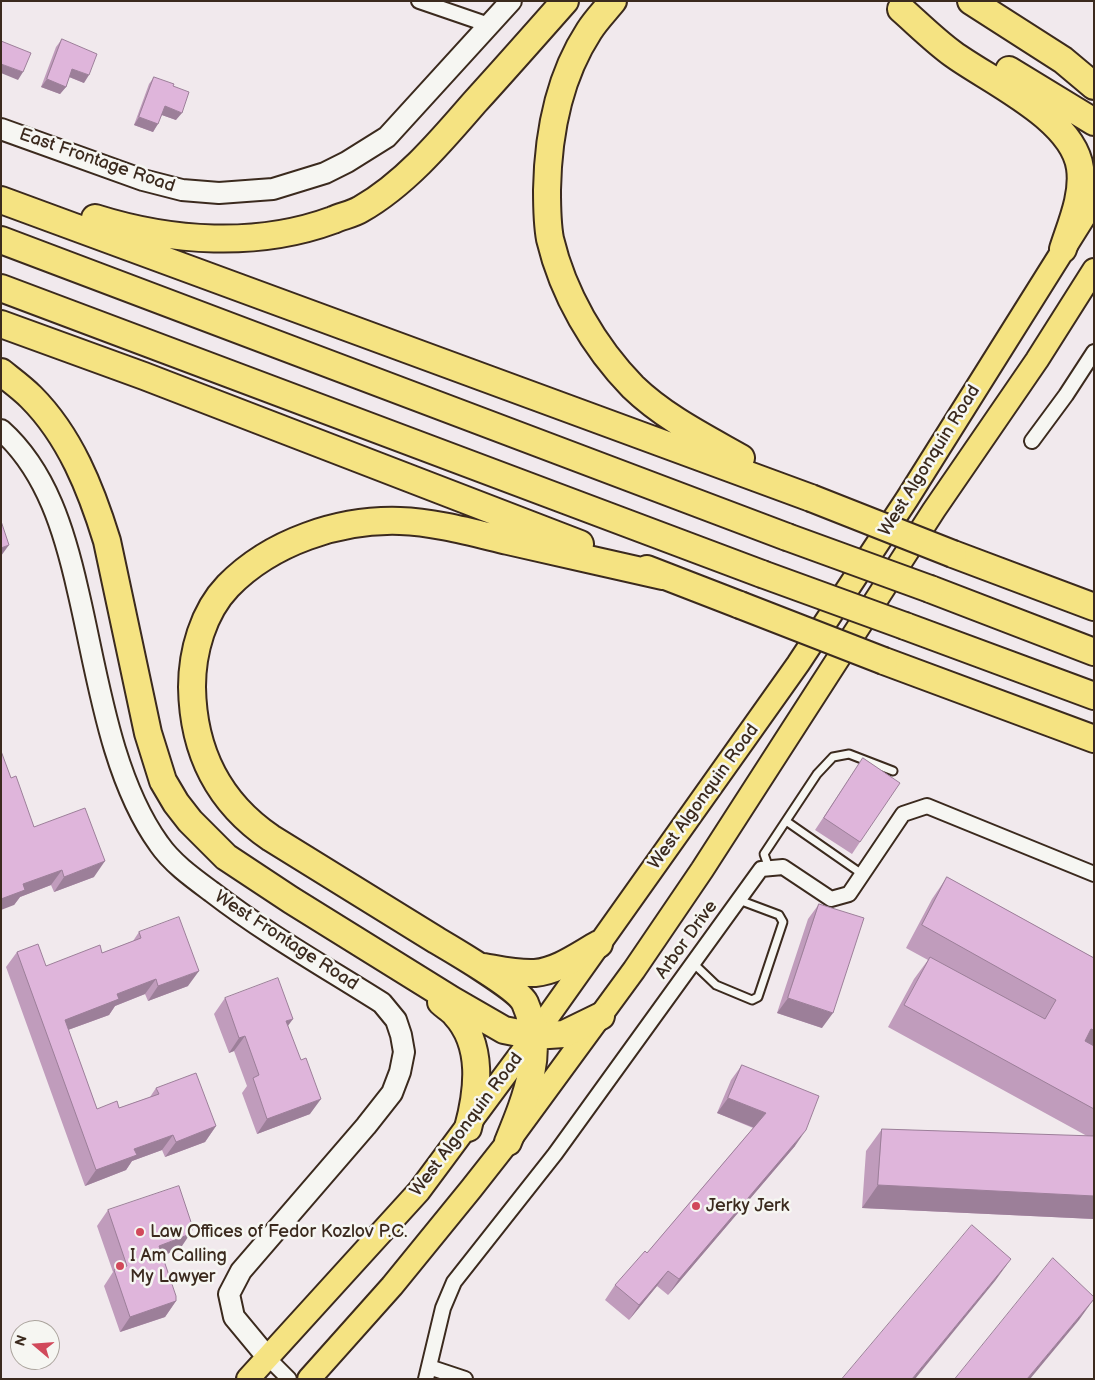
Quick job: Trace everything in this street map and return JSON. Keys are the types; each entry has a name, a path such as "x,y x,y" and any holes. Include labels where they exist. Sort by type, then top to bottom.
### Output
{"highway":[{"path":"1,189 126,228 176,235 221,239 268,236 318,225 360,209 384,194 414,167 448,133 565,1"},
{"path":"613,1 589,31 576,55 562,88 552,126 548,154 547,214 550,238 565,283 593,337 634,388 697,434 811,498"},
{"path":"971,1 1063,60 1094,86"},
{"path":"895,5 967,44 1094,122"},
{"path":"895,5 952,54 1033,107 1053,124 1074,147 1080,168 1081,182 1063,250"},
{"path":"1063,60 1094,71"},
{"path":"1,200 811,498 1094,607"},
{"path":"1,240 1094,652"},
{"path":"1,288 762,574 1094,696"},
{"path":"1,324 153,380 884,661 1094,739"},
{"path":"1,372 31,396 64,438 78,463 98,512 107,542 148,733 163,781 176,803 190,821 226,857 291,900 504,1030 534,1036 564,1034 601,1016"},
{"path":"508,1142 524,1102 533,1068 534,1036 525,1002 513,990 477,965 255,827 222,791 203,757 193,712 193,664 205,623 215,604 227,587 244,571 294,542 340,527 400,521 451,528 663,576"},
{"path":"1058,593 1094,599"},
{"path":"477,965 516,973 536,973 556,968 599,944"},
{"path":"402,969 456,1014 471,1037 477,1074 474,1107 468,1128"}],"main road":[{"name":"West Algonquin Road","path":"248,1379 419,1191 468,1128 798,664 907,500 1094,201"},
{"name":"West Algonquin Road","path":"309,1379 392,1286 472,1189 601,1016 702,870 934,510 1037,360 1094,270"}],"street":[{"path":"419,1 489,25"},
{"name":"East Frontage Road","path":"1,129 143,180 182,190 219,193 274,189 325,173 347,162 387,137 510,1"},
{"path":"1032,441 1066,395 1094,352"},
{"name":"West Frontage Road","path":"1,430 10,438 27,460 41,481 53,507 69,551 116,754 136,803 159,845 201,884 245,918 382,1003 396,1020 401,1035 404,1052 400,1072 392,1093 366,1126 241,1271 229,1294 234,1317 268,1358"},
{"path":"769,868 782,867 830,899 849,894 903,814 928,806 1094,874"},
{"name":"Arbor Drive","path":"466,1379 428,1373 443,1308 454,1282 556,1154 761,869 769,868"},
{"path":"268,1358 289,1379"}],"lane":[{"path":"769,868 764,854 817,774 833,757 849,754 893,772"},
{"path":"786,821 862,874"},
{"path":"693,963 716,985 752,1000 758,997 783,922 778,915 739,900"}],"building":[{"path":"62,39 97,54 89,75 72,69 66,87 47,79"},
{"path":"1,41 31,53 23,72 1,64"},
{"path":"154,77 189,92 182,113 165,106 158,124 139,117"},
{"path":"1,521 9,545 1,548"},
{"path":"1,751 11,778 16,776 34,827 85,808 105,861 64,877 62,870 23,884 25,890 1,899"},
{"path":"863,758 900,783 860,842 824,818"},
{"path":"947,877 1094,958 1094,1030 1091,1029 1085,1041 1094,1046 1094,1109 904,1005 930,957 1045,1019 1056,1000 922,925"},
{"path":"819,904 864,918 833,1013 788,998"},
{"path":"179,917 199,971 158,986 156,979 117,994 119,999 65,1020 97,1109 117,1101 119,1108 159,1094 156,1088 196,1073 216,1126 176,1142 173,1135 134,1149 137,1155 96,1170 17,952 38,944 46,966 100,945 102,953 141,938 139,932"},
{"path":"278,978 293,1019 286,1021 301,1060 306,1058 321,1099 267,1119 253,1078 259,1075 245,1036 239,1038 225,998"},
{"path":"742,1065 819,1096 806,1130 679,1279 668,1271 639,1305 615,1285 645,1251 647,1253 766,1113 728,1098"},
{"path":"882,1129 1094,1136 1094,1196 878,1185"},
{"path":"179,1186 193,1228 190,1234 159,1246 176,1301 130,1317 114,1270 127,1266 108,1210"},
{"path":"972,1225 1011,1259 912,1379 842,1379"},
{"path":"1053,1258 1094,1299 1027,1379 955,1379"}],"place":[{"name":"Jerky Jerk","path":"696,1206"},
{"name":"Law Offices of Fedor Kozlov P.C.","path":"140,1232"},
{"name":"I Am Calling My Lawyer","path":"120,1266"}]}
